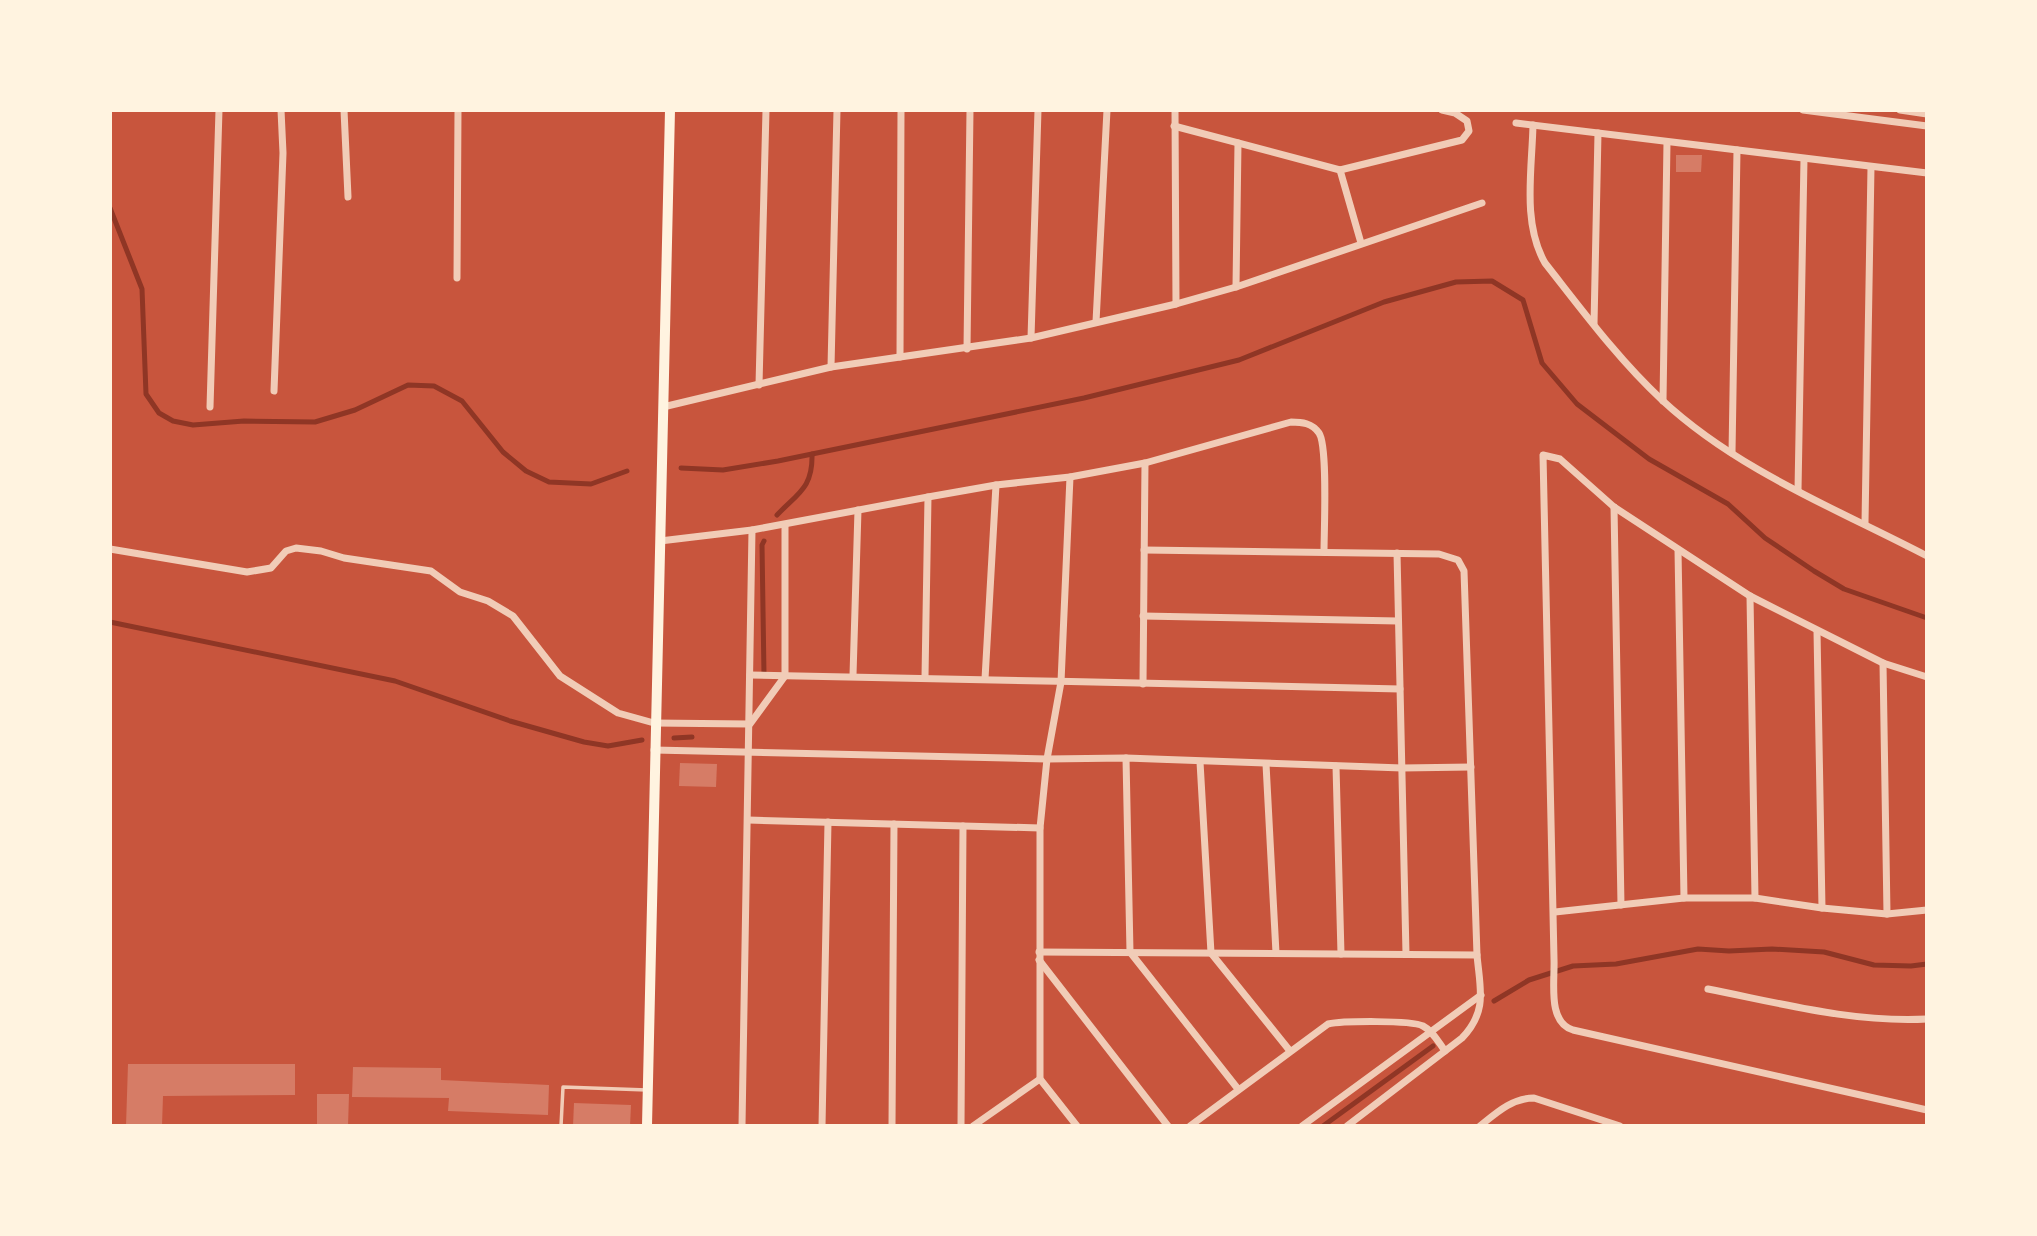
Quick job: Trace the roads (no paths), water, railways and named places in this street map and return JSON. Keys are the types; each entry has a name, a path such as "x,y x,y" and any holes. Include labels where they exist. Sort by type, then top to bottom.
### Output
{"main road":[{"path":"647,1126 654,723 670,110"}],"street":[{"path":"210,407 219,110"},
{"path":"274,391 283,153 281,110"},
{"path":"344,110 348,197"},
{"path":"457,278 458,110"},
{"path":"759,385 766,110"},
{"path":"831,367 837,110"},
{"path":"900,357 901,110"},
{"path":"967,349 970,110"},
{"path":"1031,338 1038,110"},
{"path":"1096,322 1107,110"},
{"path":"1175,110 1176,304"},
{"path":"1174,126 1340,170 1456,143 1466,136 1469,126 1462,117 1441,110"},
{"path":"1803,110 1927,126"},
{"path":"1900,110 1927,114"},
{"path":"1516,123 1927,173"},
{"path":"1533,125 1531,228 1536,248 1545,263 1626,363 1663,401 1732,453 1927,556"},
{"path":"1594,325 1598,133"},
{"path":"1663,401 1667,142"},
{"path":"1236,287 1238,143"},
{"path":"1732,453 1737,150"},
{"path":"1798,490 1804,159"},
{"path":"1865,523 1871,167"},
{"path":"1340,170 1361,243"},
{"path":"663,407 831,367 1031,338 1176,304 1236,287 1482,203"},
{"path":"660,541 785,525 996,485 1070,477 1145,463 1281,423 1304,422 1319,432 1324,442 1324,552"},
{"path":"1927,677 1883,663 1750,596 1614,507 1559,459 1544,455 1554,959 1556,1013 1561,1024 1573,1030 1927,1111"},
{"path":"1143,684 1145,463"},
{"path":"1070,477 1061,682 1047,759 1040,828 1040,1079 1077,1126"},
{"path":"985,679 996,485"},
{"path":"925,677 928,497"},
{"path":"1614,507 1621,905"},
{"path":"853,675 858,510"},
{"path":"749,724 785,676 785,525"},
{"path":"742,1126 752,530"},
{"path":"110,549 247,572 271,568 286,551 296,548 399,567 427,569 460,592 488,601 513,616 560,676 618,713 654,723 749,724"},
{"path":"1144,550 1439,554 1453,556 1458,560 1465,579 1481,1006 1477,1020 1462,1038 1347,1126"},
{"path":"1678,550 1684,898"},
{"path":"1397,553 1406,954"},
{"path":"1750,596 1755,898"},
{"path":"1143,616 1398,621"},
{"path":"1817,631 1822,908"},
{"path":"1883,663 1887,914"},
{"path":"750,675 853,675 1400,689"},
{"path":"654,750 1047,759 1126,758 1402,768 1471,767"},
{"path":"1126,758 1130,952 1238,1089"},
{"path":"1199,762 1211,953 1290,1051"},
{"path":"1266,764 1276,953"},
{"path":"1336,765 1341,954"},
{"path":"748,820 1040,828"},
{"path":"822,1126 828,822"},
{"path":"892,1126 894,824"},
{"path":"961,1126 963,826"},
{"path":"1555,912 1684,898 1755,898 1887,914 1927,910"},
{"path":"1039,956 1130,952 1477,955"},
{"path":"1039,956 1168,1126"},
{"path":"1708,989 1868,1018 1927,1018"},
{"path":"1302,1126 1481,995"},
{"path":"1190,1126 1319,1029 1336,1023 1420,1025 1431,1032 1445,1051"},
{"path":"973,1126 1040,1079"},
{"path":"1479,1126 1502,1108 1523,1098 1545,1100 1620,1126"}],"lane":[{"path":"561,1126 563,1087 648,1090"}],"waterway":[{"path":"110,208 142,289 146,394 159,413 173,421 193,425 244,421 315,422 355,410 408,385 434,386 462,401 503,452 526,471 549,482 591,484 627,471"},
{"path":"681,468 723,470 778,461 1084,398 1239,360 1384,302 1456,282 1492,281 1523,300 1542,363 1577,404 1649,459 1728,504 1765,538 1814,571 1844,589 1927,618"},
{"path":"777,515 803,489 810,475 812,454"},
{"path":"764,541 764,675"},
{"path":"110,622 395,681 510,721 584,742 608,746 642,740"},
{"path":"674,738 692,737"},
{"path":"1494,1001 1529,980 1573,966 1616,964 1698,949 1824,952 1874,965 1927,964"},
{"path":"1323,1126 1433,1046"}]}
